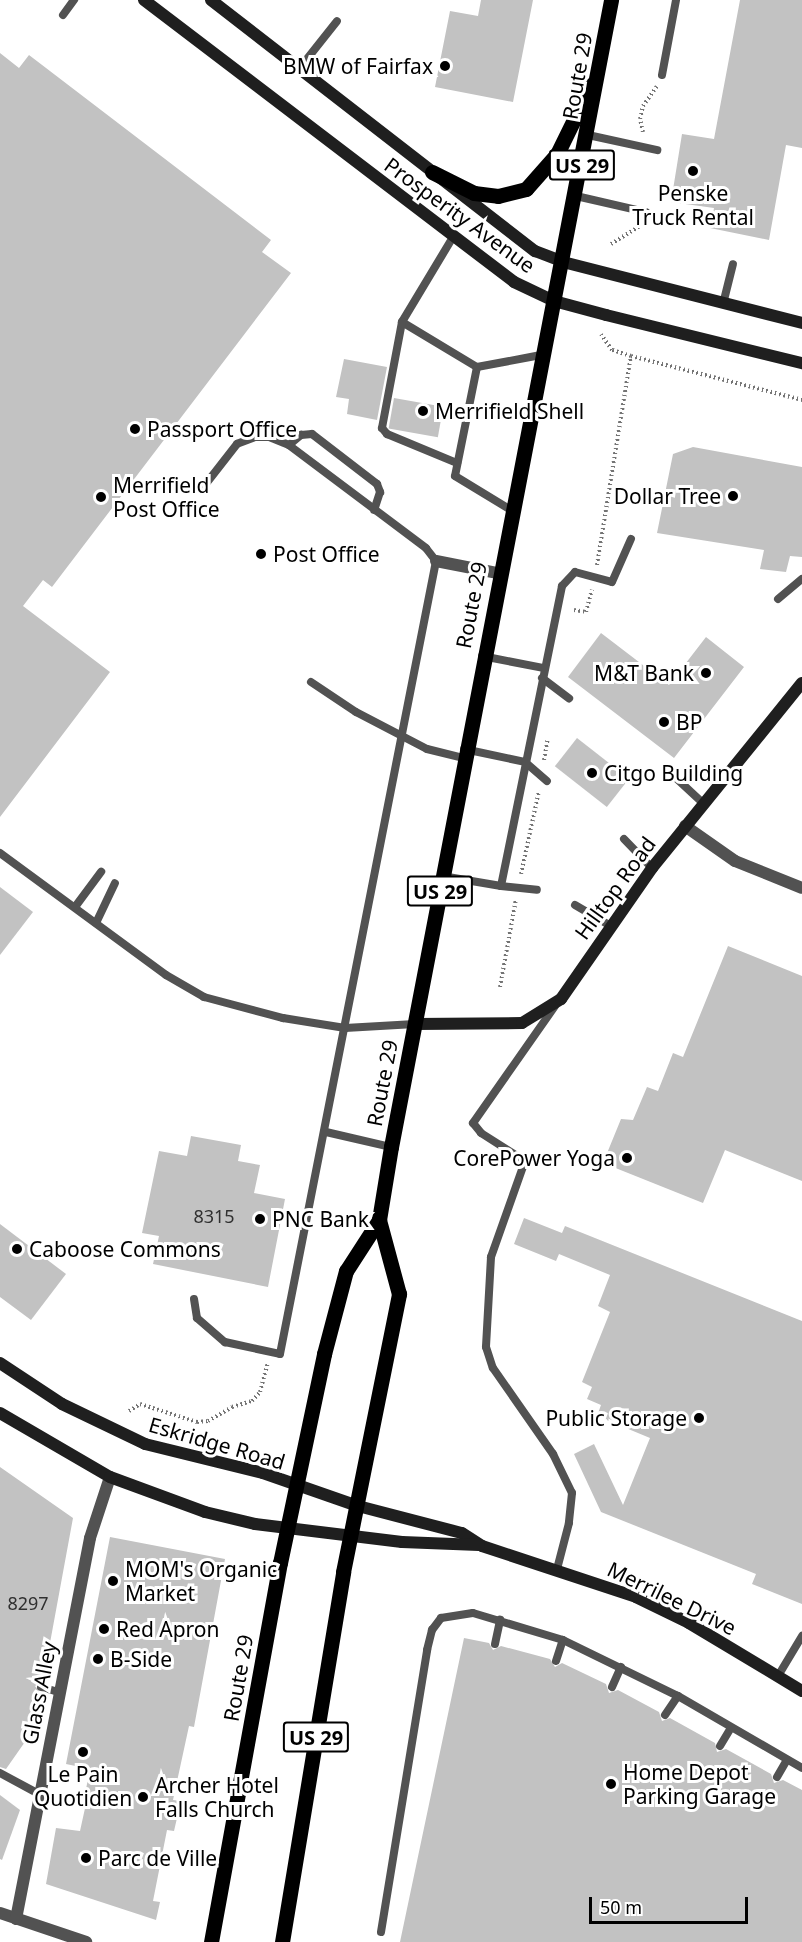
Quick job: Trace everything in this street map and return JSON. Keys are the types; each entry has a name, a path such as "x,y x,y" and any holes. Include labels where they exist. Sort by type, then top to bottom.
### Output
{"main road":[{"name":"Route 29","path":"282,1942 352,1533 399,1294 380,1220 391,1147 482,656 541,354 563,262 588,135 611,0"},
{"path":"432,172 474,193 498,196 526,189 557,154 599,68"},
{"name":"Route 29","path":"211,1942 288,1528 346,1270 380,1220"}],"street":[{"name":"Prosperity Avenue","path":"144,0 514,282 554,300 802,363"},
{"name":"Prosperity Avenue","path":"211,0 526,245 563,262 802,323"},
{"path":"436,561 498,573"},
{"name":"Hilltop Road","path":"415,1024 522,1023 561,999 652,868 802,683"},
{"path":"685,826 735,861 802,888"},
{"name":"Eskridge Road","path":"0,1363 62,1404 145,1444 263,1473 297,1487 358,1506 404,1516"},
{"path":"0,1413 110,1477 205,1512 288,1528"},
{"name":"Glass Alley","path":"16,1919 90,1538 110,1477"},
{"name":"Merrilee Drive","path":"404,1516 462,1533 482,1546"},
{"name":"Merrilee Drive","path":"288,1528 352,1533 402,1542 482,1546 557,1569 636,1597 689,1623 802,1691"},
{"path":"0,1913 86,1942"}],"lane":[{"path":"63,15 74,0"},
{"path":"662,74 676,0"},
{"path":"299,69 337,21"},
{"path":"588,135 657,150"},
{"path":"576,196 646,212"},
{"path":"453,237 402,322 382,428 387,434 457,464"},
{"path":"723,304 733,264"},
{"path":"402,322 477,367 541,354"},
{"path":"477,367 455,476 511,510"},
{"path":"290,445 301,435 312,434 377,484 380,492 374,510"},
{"path":"194,1299 197,1318 225,1342 280,1354 326,1132 436,561 426,548 290,445 255,437 237,444 201,490"},
{"path":"501,886 543,668 566,577 575,572 594,575 612,582 631,539"},
{"path":"778,599 802,579"},
{"path":"482,656 543,668"},
{"path":"542,678 569,698"},
{"path":"311,682 356,712 427,749 525,762 547,781"},
{"path":"676,778 704,804"},
{"path":"624,839 652,868"},
{"path":"0,853 166,975 204,997 283,1018 345,1028 415,1024"},
{"path":"75,907 101,872"},
{"path":"442,876 537,890"},
{"path":"96,923 115,883"},
{"path":"575,905 611,926"},
{"path":"557,1569 570,1523 572,1493 553,1454 493,1368 486,1347 491,1257 525,1161 481,1133 473,1123 528,1039 561,999"},
{"path":"326,1132 391,1147"},
{"path":"381,1932 432,1630 441,1618 473,1613 563,1640 621,1666 678,1696 802,1768"},
{"path":"495,1644 500,1620"},
{"path":"778,1676 802,1636"},
{"path":"556,1660 563,1640"},
{"path":"612,1687 621,1666"},
{"path":"41,1688 59,1692"},
{"path":"665,1715 678,1696"},
{"path":"720,1746 731,1728"},
{"path":"777,1777 787,1760"},
{"path":"0,1773 39,1794"}],"path":[{"path":"644,148 640,113 662,74"},
{"path":"611,244 644,224"},
{"path":"601,334 612,350 802,400"},
{"path":"594,575 631,356"},
{"path":"129,1411 140,1404 197,1422 208,1421 256,1397 270,1352"}],"building":[{"path":"481,0 533,0 513,102 435,87 450,11 478,16"},
{"path":"740,0 802,0 802,148 786,145 769,240 710,228 714,208 671,202 682,134 714,139"},
{"path":"0,53 19,68 29,55 271,240 262,252 291,273 52,587 43,580 23,606 110,672 0,817"},
{"path":"344,359 387,367 377,420 347,414 349,399 336,397"},
{"path":"394,398 443,407 438,437 389,429"},
{"path":"693,447 802,467 802,557 790,556 786,572 760,569 764,550 657,533 673,454"},
{"name":"BP","path":"601,633 669,685 706,637 744,667 674,758 568,677"},
{"name":"Citgo Building","path":"577,738 629,779 607,807 555,766"},
{"path":"0,887 33,912 0,955"},
{"path":"728,946 802,976 802,1181 725,1150 703,1203 603,1163 621,1119 633,1120 647,1087 658,1091 673,1053 683,1057"},
{"path":"191,1136 241,1145 238,1161 260,1165 254,1193 285,1199 268,1287 153,1264 159,1236 142,1233 159,1151 187,1156"},
{"path":"524,1218 562,1233 565,1226 802,1321 802,1604 752,1584 756,1574 601,1512 574,1454 594,1444 623,1505 650,1438 597,1416 601,1405 587,1399 592,1387 582,1382 610,1312 598,1306 610,1275 559,1254 556,1261 514,1244"},
{"name":"Caboose Commons","path":"0,1224 66,1274 31,1320 0,1297"},
{"path":"0,1467 73,1518 43,1681 35,1686 40,1693 34,1729 6,1769 0,1767"},
{"path":"110,1537 225,1559 194,1727 189,1726 173,1800 181,1801 174,1831 167,1830 153,1901 160,1902 156,1920 46,1884 56,1828 80,1831 89,1790 86,1789 90,1769 66,1764"},
{"name":"Home Depot Parking Garage","path":"464,1638 489,1643 493,1650 501,1646 550,1659 555,1667 562,1663 606,1684 609,1693 618,1690 659,1712 662,1721 670,1718 715,1743 717,1752 726,1749 771,1774 774,1783 783,1780 802,1790 802,1942 400,1942"},
{"path":"0,1795 20,1810 2,1860 0,1859"}],"place":[{"name":"BMW of Fairfax","path":"445,66"},
{"name":"Penske Truck Rental","path":"693,171"},
{"name":"Merrifield Shell","path":"423,411"},
{"name":"Passport Office","path":"135,429"},
{"name":"Dollar Tree","path":"733,496"},
{"name":"Merrifield Post Office","path":"101,497"},
{"name":"Post Office","path":"261,554"},
{"name":"M&T Bank","path":"706,673"},
{"name":"BP","path":"664,722"},
{"name":"Citgo Building","path":"592,773"},
{"name":"CorePower Yoga","path":"627,1158"},
{"name":"PNC Bank","path":"260,1219"},
{"name":"Caboose Commons","path":"17,1249"},
{"name":"Public Storage","path":"699,1418"},
{"name":"MOM's Organic Market","path":"113,1581"},
{"name":"Red Apron","path":"104,1629"},
{"name":"B-Side","path":"98,1659"},
{"name":"Le Pain Quotidien","path":"83,1752"},
{"name":"Home Depot Parking Garage","path":"611,1784"},
{"name":"Archer Hotel Falls Church","path":"143,1797"},
{"name":"Parc de Ville","path":"86,1858"}]}
